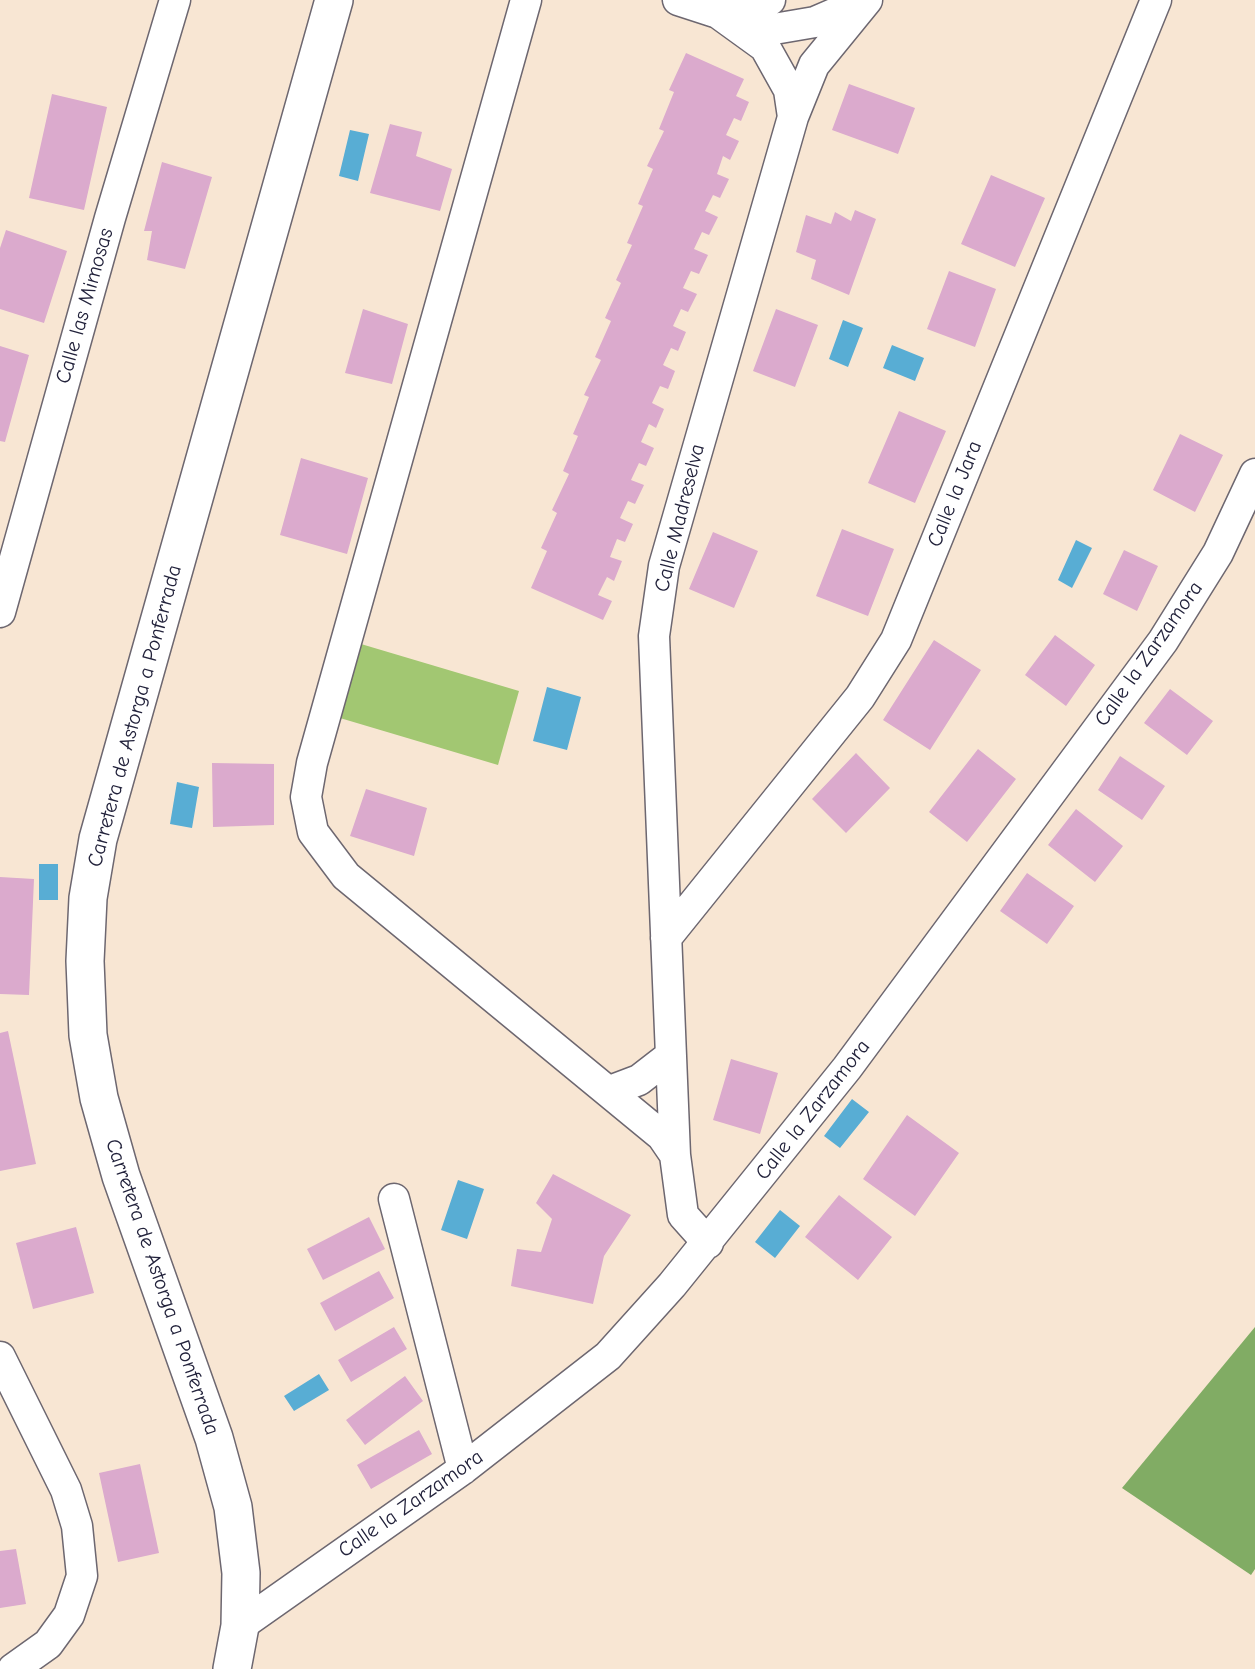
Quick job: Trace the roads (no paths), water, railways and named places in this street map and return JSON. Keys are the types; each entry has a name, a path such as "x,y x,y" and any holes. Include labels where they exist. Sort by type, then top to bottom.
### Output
{"main road":[{"name":"Carretera de Astorga a Ponferrada","path":"319,0 319,53"},
{"name":"Carretera de Astorga a Ponferrada","path":"232,1669 240,1626 241,1573 233,1507 214,1438 121,1176 99,1098 88,1035 85,961 88,898 98,839 334,0"},
{"name":"Carretera de Astorga a Ponferrada","path":"319,53 354,0"}],"street":[{"name":"Calle las Mimosas","path":"0,612 110,218 175,0"},
{"path":"526,0 312,763 306,797 313,832 346,876 610,1091 662,1136 675,1155"},
{"name":"Calle Madreselva","path":"678,0 774,29 815,22 866,0"},
{"path":"718,13 770,0"},
{"name":"Calle Madreselva","path":"708,1243 683,1215 675,1155 654,636 664,566 793,117 814,65 866,0"},
{"name":"Calle la Jara","path":"666,938 860,697 896,640 1156,0"},
{"path":"718,13 765,47 789,90 793,117"},
{"name":"Calle la Zarzamora","path":"240,1626 463,1469 608,1356 708,1243 847,1068 1163,641 1218,553 1255,474"},
{"path":"610,1091 639,1080 670,1056"},
{"path":"394,1199 463,1469"},
{"path":"0,1357 66,1490 77,1526 82,1576 69,1615 48,1644 13,1669"}],"water":[{"path":"350,130 369,134 358,181 339,176"},
{"path":"843,320 863,328 848,367 829,359"},
{"path":"892,345 924,358 915,381 883,368"},
{"path":"1076,540 1092,548 1072,588 1058,580"},
{"path":"547,687 581,697 567,750 533,741"},
{"path":"177,782 199,787 192,828 170,824"},
{"path":"39,864 58,864 58,900 39,900"},
{"path":"852,1099 869,1112 840,1148 824,1136"},
{"path":"458,1180 484,1189 467,1239 441,1230"},
{"path":"780,1210 800,1226 775,1258 755,1242"},
{"path":"319,1374 329,1390 294,1411 284,1396"}]}
